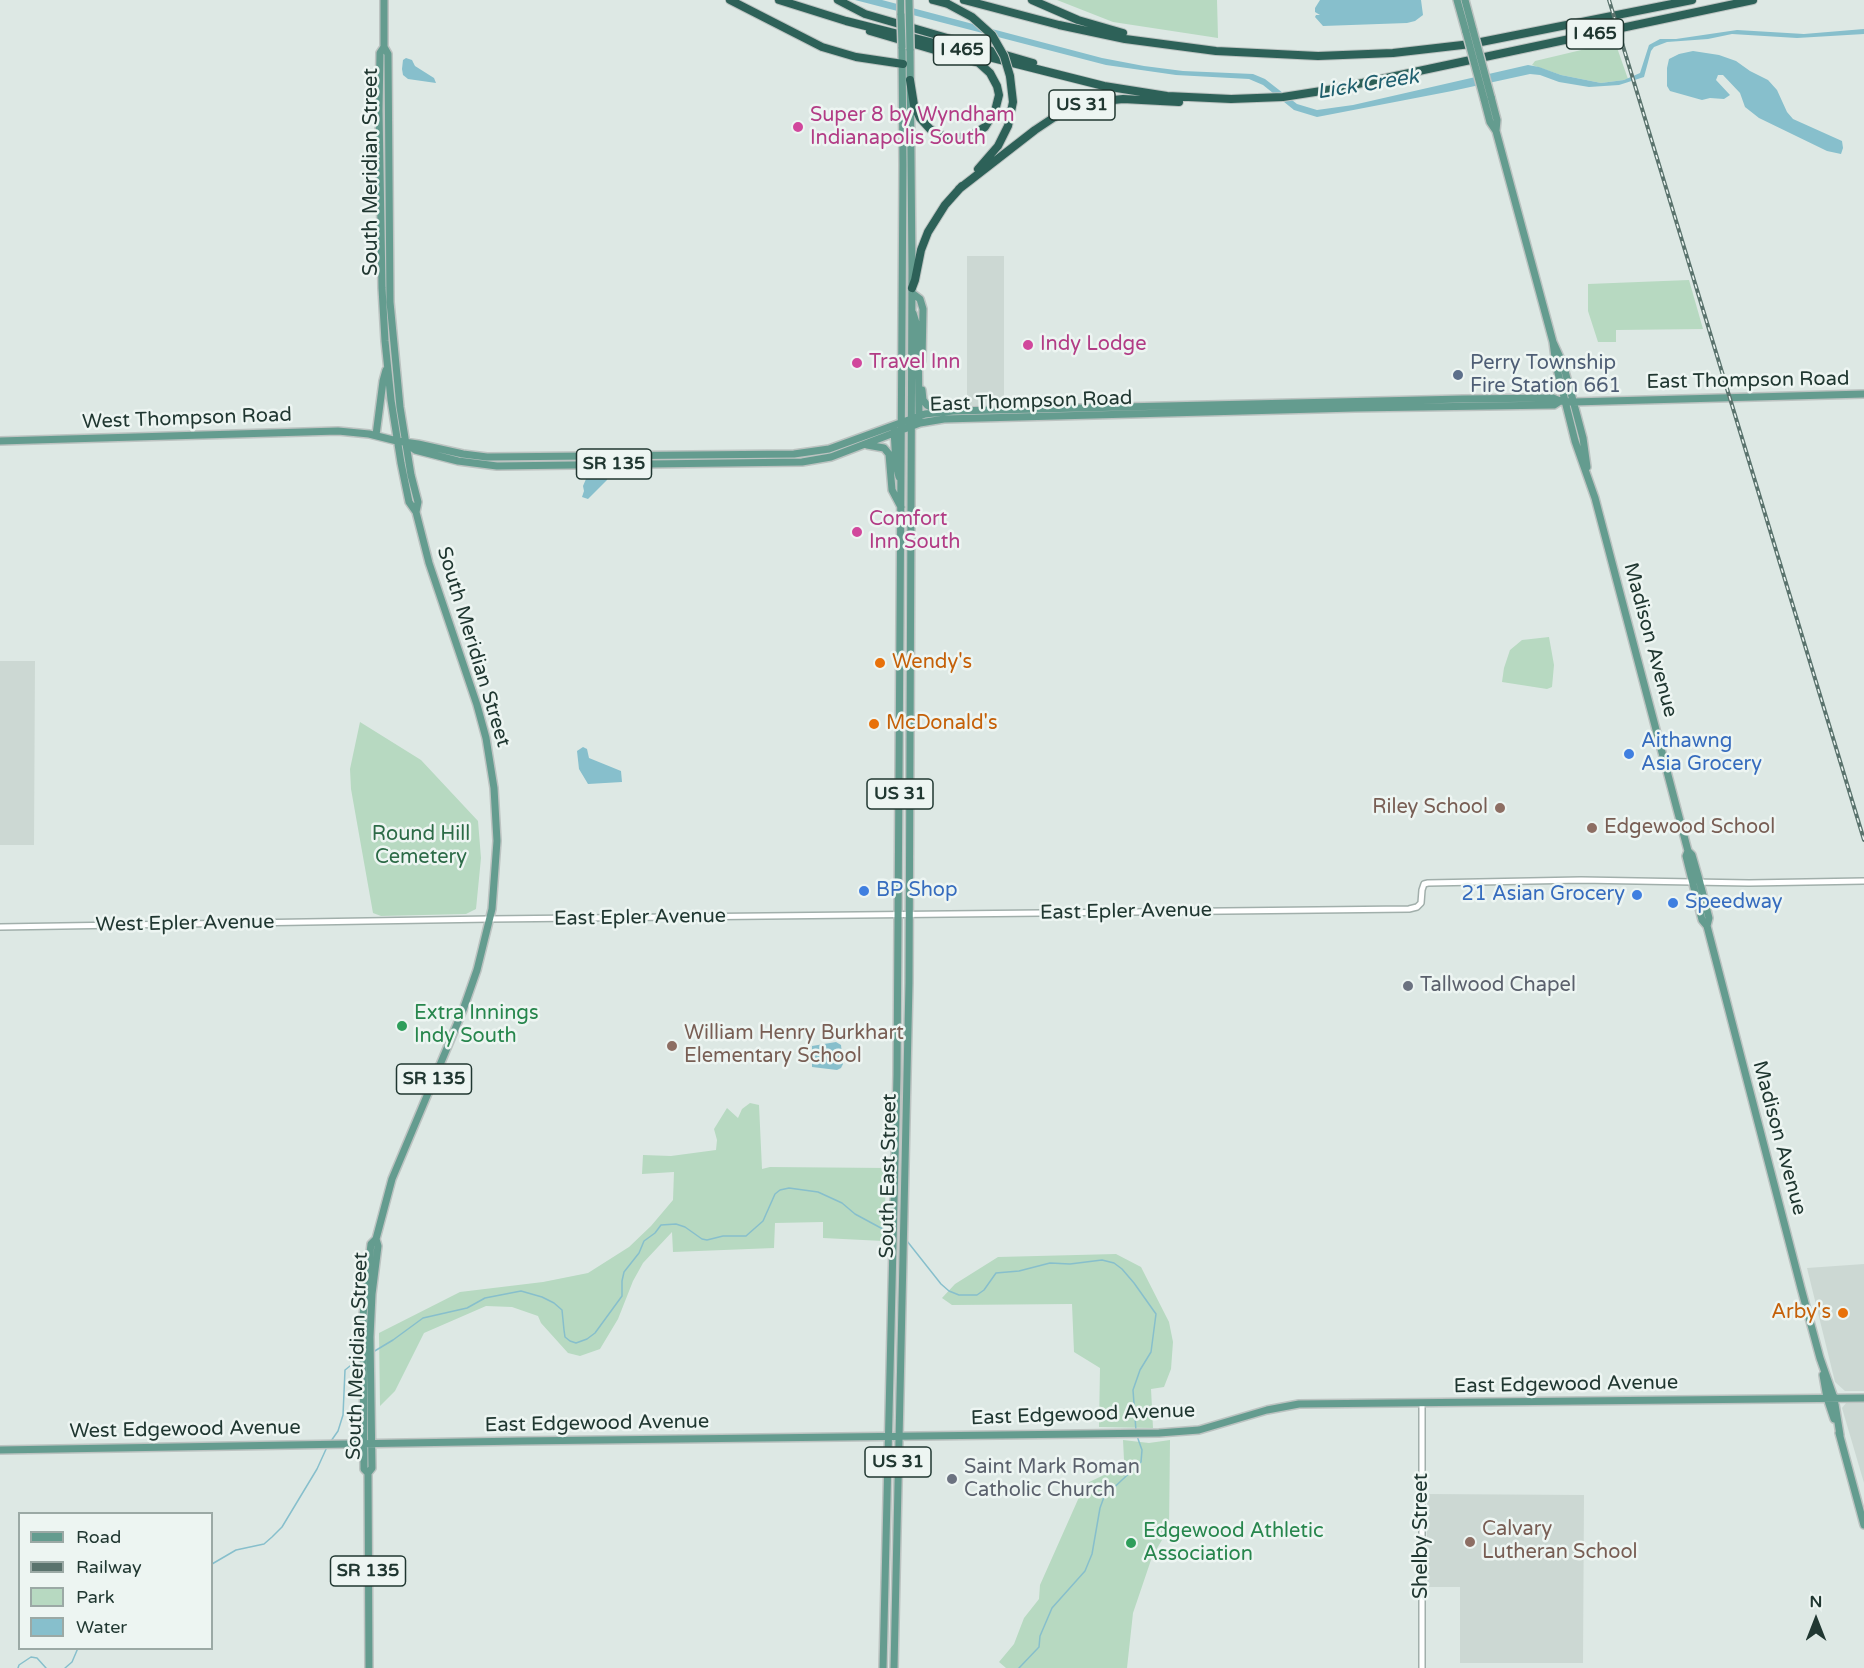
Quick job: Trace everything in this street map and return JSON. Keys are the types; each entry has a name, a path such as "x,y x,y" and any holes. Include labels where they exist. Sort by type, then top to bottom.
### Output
{"highway":[{"path":"730,0 822,47 856,57 903,64"},
{"name":"I 465","path":"778,0 846,21 1116,88 1154,95 1231,99 1303,94 1753,0"},
{"path":"838,0 865,14 1022,60 1078,79"},
{"path":"933,0 948,4 972,17 992,35 1004,56 1011,76 1013,102 1005,132 995,151 959,189"},
{"name":"I 465","path":"964,0 1059,25 1152,43 1216,51 1318,56 1393,53 1502,39 1692,0"},
{"path":"1032,0 1078,20 1152,43"},
{"path":"846,21 882,36 978,63 990,73 997,86 999,95 995,111 985,127 972,135 958,138 939,135 920,118 914,105 910,80"},
{"name":"US 31","path":"912,290 921,250 928,232 945,205 959,189 1046,122 1083,105 1123,99 1202,103 1231,99"}],"main road":[{"name":"South Meridian Street","path":"384,0 384,46 388,54 390,302 394,360 405,443 418,502 416,512"},
{"name":"South East Street","path":"894,1668 910,915 911,426 914,417 910,80 901,0"},
{"name":"South East Street","path":"883,1668 899,915 901,482 899,431 902,421 903,64 909,0"},
{"name":"Madison Avenue","path":"1457,0 1469,31 1487,98 1497,120 1496,131 1583,438 1588,473"},
{"name":"Madison Avenue","path":"1465,0 1469,31"},
{"name":"South Meridian Street","path":"369,1668 368,1473 372,1468 367,1444 362,1342 365,1284 371,1244 376,1239 392,1179 469,995 481,957 490,919 496,875 497,841 496,800 490,759 478,710 435,584 416,512 409,502 397,441 387,367 382,288 380,53 384,46"},
{"path":"902,272 906,301 911,310"},
{"path":"912,290 920,299 923,309 922,396 929,407 943,411"},
{"name":"Madison Avenue","path":"1554,342 1563,402 1588,473 1688,851 1692,855 1696,882 1709,918 1707,926 1864,1525"},
{"name":"South Meridian Street","path":"375,435 382,381 387,367"},
{"name":"East Thompson Road","path":"405,443 415,450 458,461 497,466 801,462 831,457 911,426 944,419 1504,398 1553,398 1563,402 1573,402 1864,394"},
{"name":"East Thompson Road","path":"375,435 405,443 486,457 804,454 829,449 914,417 943,411 1174,409"},
{"path":"914,417 925,422"},
{"path":"886,427 899,431"},
{"name":"West Thompson Road","path":"0,441 338,431 375,435"},
{"path":"865,445 881,447 889,454 892,490 901,507"},
{"path":"901,482 911,521"},
{"name":"South Meridian Street","path":"367,1444 372,1294 378,1246 376,1239"},
{"name":"East Edgewood Avenue","path":"367,1444 1147,1433 1198,1430 1290,1405 1864,1398"},
{"name":"West Edgewood Avenue","path":"0,1450 367,1444"}],"street":[{"name":"East Epler Avenue","path":"369,921 1409,909 1421,903 1422,890 1428,883 1864,881"},
{"name":"West Epler Avenue","path":"0,927 369,921"},
{"name":"Shelby Street","path":"1422,1404 1422,1668"}],"shaded area":[{"path":"967,256 1004,256 1004,405 967,405"},
{"path":"0,661 35,661 34,845 0,845"},
{"path":"1864,1264 1864,1391 1845,1391 1835,1382 1807,1268"},
{"path":"1846,1403 1864,1403 1864,1483 1842,1408"},
{"path":"1427,1494 1584,1495 1583,1663 1460,1663 1460,1587 1427,1587"}],"green space":[{"path":"1057,0 1217,0 1218,38 1113,22"},
{"path":"1615,42 1628,79 1601,83 1561,75 1532,65 1535,61"},
{"path":"1689,280 1703,329 1616,330 1616,342 1598,342 1588,311 1588,284"},
{"path":"1549,637 1554,665 1552,687 1547,689 1502,682 1510,650 1522,640"},
{"name":"Round Hill Cemetery","path":"360,722 421,760 478,821 481,858 476,909 466,914 381,916 373,913 351,789 350,769"},
{"path":"750,1103 759,1105 762,1169 770,1167 887,1168 883,1241 823,1238 823,1222 775,1223 774,1248 673,1252 672,1232 643,1263 618,1319 600,1349 580,1356 568,1353 541,1323 538,1316 512,1307 486,1306 424,1333 395,1391 380,1406 379,1333 460,1292 543,1282 588,1273 629,1247 673,1200 674,1172 642,1174 643,1155 671,1156 716,1150 717,1140 714,1129 727,1108 738,1118 742,1109"},
{"path":"1116,1254 1141,1267 1169,1322 1173,1342 1171,1369 1164,1387 1151,1389 1153,1428 1099,1427 1100,1368 1074,1352 1072,1304 952,1305 942,1298 955,1284 998,1257"},
{"name":"Edgewood Athletic Association","path":"1123,1440 1149,1443 1170,1440 1169,1528 1152,1557 1133,1613 1127,1668 1006,1668 999,1662 1014,1644 1024,1618 1039,1599 1040,1585 1080,1495 1087,1483 1117,1469 1124,1460"}],"water":[{"name":"Lick Creek","path":"855,0 882,0 1102,58 1144,66 1183,71 1253,74 1265,79 1297,104 1317,110 1353,105 1528,65 1561,75 1601,83 1624,80 1640,73 1649,45 1660,39 1676,39 1737,30 1804,34 1864,29 1864,34 1797,38 1732,34 1708,39 1667,42 1654,47 1651,51 1644,77 1619,85 1589,87 1530,74 1317,117 1294,110 1263,85 1249,79 1176,75 1106,65"},
{"path":"1320,0 1421,0 1423,15 1407,23 1323,26 1315,17 1320,15 1315,12 1315,8"},
{"path":"1693,51 1719,55 1736,61 1768,80 1777,90 1787,112 1793,119 1842,141 1841,154 1827,151 1759,118 1745,107 1740,93 1723,75 1718,75 1716,80 1730,95 1724,99 1702,100 1670,91 1667,86 1669,59"},
{"path":"406,58 412,60 415,66 434,78 436,83 408,79 403,75 403,60"},
{"path":"592,475 608,476 607,480 588,499 582,497 586,479"},
{"path":"583,747 587,749 589,758 621,771 622,782 588,784 579,769 577,751"},
{"path":"836,1042 841,1045 843,1064 841,1068 837,1070 812,1067 812,1046"}],"waterway":[{"path":"373,1352 423,1318 467,1308 485,1298 521,1291 542,1297 562,1310 565,1337 570,1341 576,1343 587,1339 595,1333 622,1296 624,1272 639,1253 644,1241 661,1225 676,1224 707,1240 723,1236 746,1236 763,1221 775,1194 780,1190 789,1188 818,1192 842,1203 855,1214 892,1234"},
{"path":"907,1241 941,1284 949,1291 959,1295 977,1295 984,1290 996,1273 1019,1271 1050,1263 1070,1264 1102,1260 1114,1263 1122,1269 1156,1314 1151,1352 1140,1370 1133,1390 1136,1431"},
{"path":"331,1441 338,1431 343,1415 345,1370 360,1358"},
{"path":"1019,1668 1039,1647 1040,1636 1052,1608 1085,1571 1092,1554 1104,1497 1141,1462 1142,1450 1137,1436"},
{"path":"213,1563 236,1550 264,1544 282,1527 317,1469 327,1447"},
{"path":"65,1668 72,1662 77,1650"},
{"path":"18,1668 31,1657 37,1658 46,1668"}],"railway":[{"path":"1609,0 1864,840"}],"place":[{"name":"Super 8 by Wyndham Indianapolis South","path":"798,127"},
{"name":"Indy Lodge","path":"1028,345"},
{"name":"Travel Inn","path":"857,363"},
{"name":"Perry Township Fire Station 661","path":"1458,375"},
{"name":"Comfort Inn South","path":"857,532"},
{"name":"Wendy's","path":"880,663"},
{"name":"McDonald's","path":"874,724"},
{"name":"Aithawng Asia Grocery","path":"1629,754"},
{"name":"Riley School","path":"1500,808"},
{"name":"Edgewood School","path":"1592,828"},
{"name":"BP Shop","path":"864,891"},
{"name":"21 Asian Grocery","path":"1637,895"},
{"name":"Speedway","path":"1673,903"},
{"name":"Tallwood Chapel","path":"1408,986"},
{"name":"Extra Innings Indy South","path":"402,1026"},
{"name":"William Henry Burkhart Elementary School","path":"672,1046"},
{"name":"Arby's","path":"1843,1313"},
{"name":"Saint Mark Roman Catholic Church","path":"952,1479"},
{"name":"Calvary Lutheran School","path":"1470,1542"},
{"name":"Edgewood Athletic Association","path":"1131,1543"}]}
